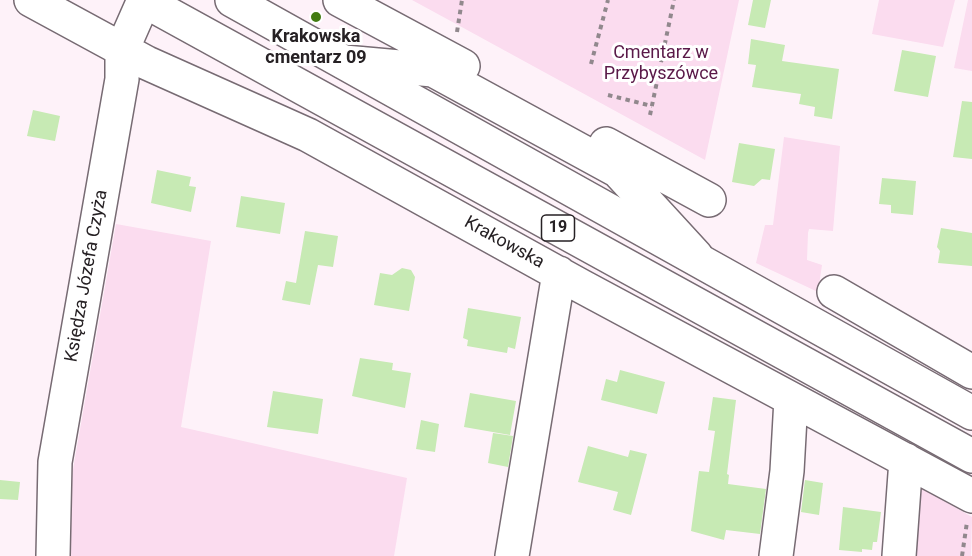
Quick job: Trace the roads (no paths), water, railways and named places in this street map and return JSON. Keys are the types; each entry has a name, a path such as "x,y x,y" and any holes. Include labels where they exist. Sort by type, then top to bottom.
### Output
{"street":[{"name":"Krakowska","path":"31,0 122,50 308,135 971,495"},
{"name":"Księdza Józefa Czyża","path":"53,556 55,462 123,79 122,50 144,0"},
{"name":"19","path":"144,0 972,456"},
{"name":"19","path":"232,0 708,268 972,413"},
{"path":"340,0 709,200"},
{"path":"344,62 433,70 618,171"},
{"path":"586,134 708,268"},
{"path":"512,556 570,279"},
{"path":"531,556 560,384 570,279"},
{"path":"834,292 972,372"},
{"path":"776,556 787,471 791,399"},
{"path":"899,556 906,460"}],"place":[{"name":"Krakowska cmentarz 09","path":"316,17"}],"park label":[{"name":"Cmentarz w Przybyszówce","path":"661,63"}]}
